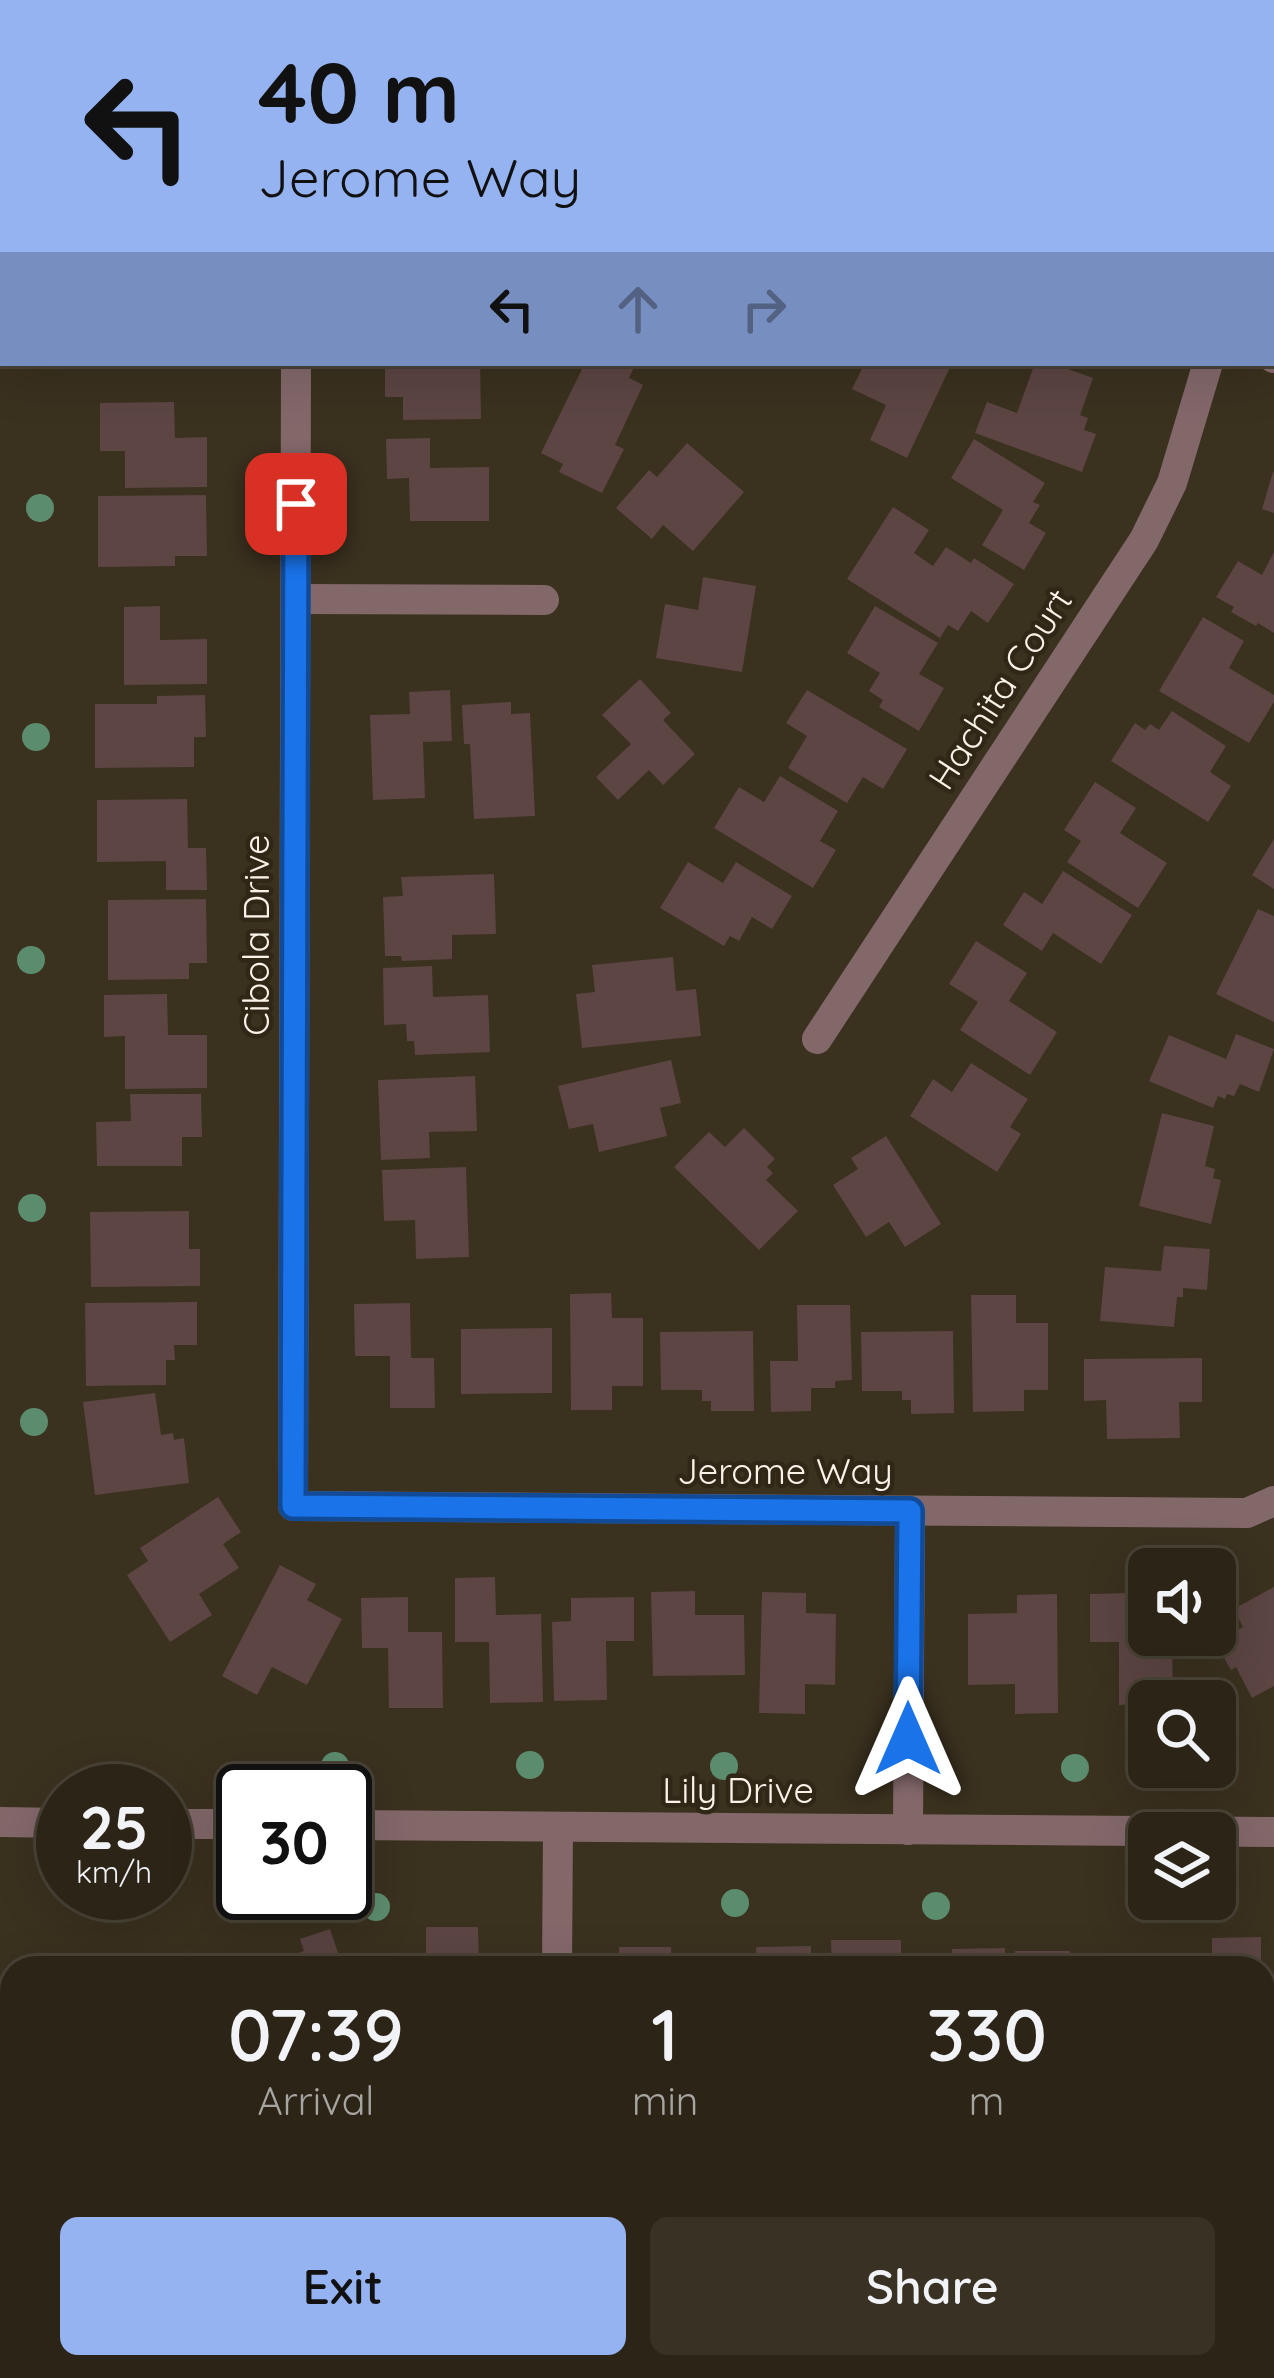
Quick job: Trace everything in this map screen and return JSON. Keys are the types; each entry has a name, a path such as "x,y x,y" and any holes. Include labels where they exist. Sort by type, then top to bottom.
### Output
{"street":[{"name":"Cibola Drive","path":"293,1506 296,366"},
{"name":"Hachita Court","path":"817,1039 1144,540 1172,483 1207,366"},
{"path":"296,599 544,600"},
{"name":"Jerome Way","path":"293,1506 1247,1514 1274,1501"},
{"path":"908,1830 910,1511"},
{"path":"0,1822 36,1823"},
{"name":"Lily Drive","path":"372,1826 1274,1832"},
{"path":"557,1956 558,1827"}],"building":[{"path":"385,366 480,366 481,419 403,420 403,397 385,397"},
{"path":"584,366 635,366 629,378 643,385 615,445 624,449 602,493 559,472 563,464 541,453"},
{"path":"864,366 951,366 907,458 870,440 886,405 852,389"},
{"path":"1034,366 1059,366 1093,378 1080,415 1088,418 1084,430 1096,434 1082,472 975,433 987,402 1017,413"},
{"path":"174,402 175,438 207,437 207,487 125,488 125,451 100,451 100,403"},
{"path":"430,438 430,468 489,467 489,521 410,521 409,478 387,479 386,439"},
{"path":"974,439 1045,483 1033,502 1040,505 1029,523 1046,533 1024,570 982,545 1003,510 951,478"},
{"path":"687,443 744,492 693,551 663,525 652,539 616,508 649,470 657,477"},
{"path":"1274,472 1274,513 1262,509"},
{"path":"206,495 207,556 175,556 175,566 98,567 98,496"},
{"path":"893,507 929,530 914,553 933,566 946,547 971,563 974,558 1014,584 988,623 971,611 958,631 948,625 940,638 847,579"},
{"path":"1274,552 1274,633 1231,612 1234,607 1216,597 1238,561 1262,575"},
{"path":"703,577 756,586 742,672 656,658 665,604 698,610"},
{"path":"160,606 160,640 207,639 207,684 124,685 124,607"},
{"path":"875,606 938,643 919,674 944,688 919,731 879,707 883,700 869,691 880,673 847,653"},
{"path":"1203,617 1244,641 1229,668 1274,695 1249,743 1159,691"},
{"path":"640,679 671,713 663,720 695,754 663,785 649,770 618,800 596,777 631,744 602,715"},
{"path":"450,690 452,741 423,742 425,798 373,800 370,715 410,714 409,692"},
{"path":"807,690 907,749 883,789 863,777 847,803 788,768 807,736 786,723"},
{"path":"205,695 206,737 194,737 194,767 95,768 95,704 157,704 157,696"},
{"path":"511,702 511,714 530,713 535,816 474,819 470,744 464,744 462,705"},
{"path":"1172,711 1226,746 1210,772 1231,786 1208,822 1111,761 1135,723 1145,730 1150,724 1159,730"},
{"path":"780,776 838,811 820,841 836,850 813,888 714,828 739,787 764,802"},
{"path":"1095,782 1136,808 1120,833 1167,863 1138,908 1067,862 1081,841 1064,830"},
{"path":"187,799 188,848 206,848 207,890 166,890 166,861 97,862 97,800"},
{"path":"1274,839 1274,889 1252,875"},
{"path":"688,862 723,883 736,862 792,896 772,929 752,917 739,941 730,936 724,946 660,908"},
{"path":"1063,871 1132,915 1101,964 1053,933 1042,951 1003,925 1024,892 1042,904"},
{"path":"494,874 496,934 452,935 452,959 402,961 401,956 385,956 383,897 403,896 401,877"},
{"path":"206,899 207,963 189,963 189,979 108,980 108,900"},
{"path":"1258,909 1274,916 1274,1022 1216,994"},
{"path":"976,941 1027,973 1009,1001 1057,1032 1030,1075 960,1030 978,1002 949,984"},
{"path":"673,957 676,991 696,989 701,1036 582,1048 576,994 595,992 592,965"},
{"path":"432,966 433,997 488,995 490,1052 415,1055 414,1041 407,1041 406,1024 384,1025 383,968"},
{"path":"167,994 168,1035 207,1035 207,1088 125,1089 125,1036 104,1037 104,995"},
{"path":"1236,1034 1274,1049 1259,1092 1240,1084 1234,1096 1218,1096 1213,1108 1149,1081 1169,1035 1226,1059"},
{"path":"671,1060 681,1103 660,1108 667,1136 599,1152 593,1124 569,1129 558,1086"},
{"path":"971,1063 1028,1099 1010,1127 1021,1134 997,1172 910,1116 933,1079 952,1092"},
{"path":"475,1076 477,1131 429,1132 430,1158 381,1160 378,1080"},
{"path":"130,1094 201,1094 202,1137 182,1137 182,1166 97,1166 96,1122 131,1121"},
{"path":"1162,1113 1214,1126 1205,1166 1215,1169 1213,1178 1221,1180 1211,1224 1139,1206"},
{"path":"744,1128 775,1159 767,1167 773,1173 766,1180 798,1211 759,1250 674,1167 709,1132 725,1147"},
{"path":"886,1136 941,1224 905,1247 889,1222 866,1237 833,1185 858,1169 851,1158"},
{"path":"466,1167 469,1257 416,1259 415,1220 384,1221 382,1170"},
{"path":"189,1211 189,1249 200,1249 200,1286 91,1287 90,1212"},
{"path":"1164,1246 1210,1249 1207,1290 1183,1288 1183,1297 1177,1297 1174,1327 1100,1321 1105,1267 1161,1271"},
{"path":"611,1293 612,1318 643,1318 643,1386 612,1386 612,1410 571,1410 570,1294"},
{"path":"971,1295 1016,1295 1016,1323 1048,1323 1048,1390 1024,1390 1024,1411 973,1412"},
{"path":"197,1302 197,1345 174,1345 175,1360 166,1360 166,1385 86,1386 85,1303"},
{"path":"410,1303 411,1358 434,1358 435,1408 390,1408 390,1356 355,1356 354,1304"},
{"path":"797,1305 850,1305 852,1380 835,1381 835,1388 811,1388 811,1411 771,1412 770,1361 798,1361"},
{"path":"552,1328 552,1393 461,1394 461,1329"},
{"path":"753,1331 754,1411 711,1411 711,1401 702,1401 702,1390 661,1390 660,1332"},
{"path":"953,1331 954,1413 911,1414 911,1400 902,1400 902,1391 862,1391 861,1332"},
{"path":"1202,1358 1202,1402 1179,1402 1180,1438 1107,1439 1106,1400 1084,1401 1084,1359"},
{"path":"155,1393 161,1435 184,1438 189,1483 95,1495 83,1402"},
{"path":"218,1497 241,1532 223,1544 239,1568 199,1594 212,1615 170,1642 127,1575 148,1561 140,1548"},
{"path":"280,1565 316,1584 307,1600 342,1619 307,1685 272,1667 257,1695 222,1676"},
{"path":"495,1577 496,1615 541,1614 543,1702 490,1703 489,1642 455,1642 455,1578"},
{"path":"1274,1587 1274,1686 1252,1698 1236,1667 1231,1670 1223,1656 1236,1656 1236,1631 1243,1627 1236,1608"},
{"path":"695,1591 695,1615 744,1615 745,1675 653,1676 651,1592"},
{"path":"762,1592 806,1593 806,1613 836,1614 835,1685 805,1684 805,1714 759,1713"},
{"path":"1128,1593 1128,1656 1172,1656 1173,1680 1128,1680 1128,1704 1119,1705 1119,1642 1090,1642 1090,1594"},
{"path":"1057,1594 1058,1713 1015,1714 1015,1684 968,1685 968,1614 1017,1613 1017,1595"},
{"path":"408,1597 408,1632 442,1632 443,1708 389,1708 388,1648 362,1648 361,1598"},
{"path":"634,1597 634,1641 606,1641 607,1700 554,1701 552,1622 571,1621 571,1598"},
{"path":"426,1927 478,1927 479,1956 426,1956"},
{"path":"330,1929 339,1956 289,1956 304,1951 300,1939"},
{"path":"1261,1937 1261,1956 1212,1956 1212,1938"},
{"path":"831,1940 901,1940 901,1956 832,1956"},
{"path":"811,1946 811,1956 756,1956 756,1947"},
{"path":"619,1947 671,1947 671,1956 619,1956"},
{"path":"1005,1948 1005,1956 952,1956 952,1949"},
{"path":"1015,1951 1070,1951 1070,1956 1015,1956"}],"route":[{"path":"296,504 293,1506 910,1511 908,1739"}]}
